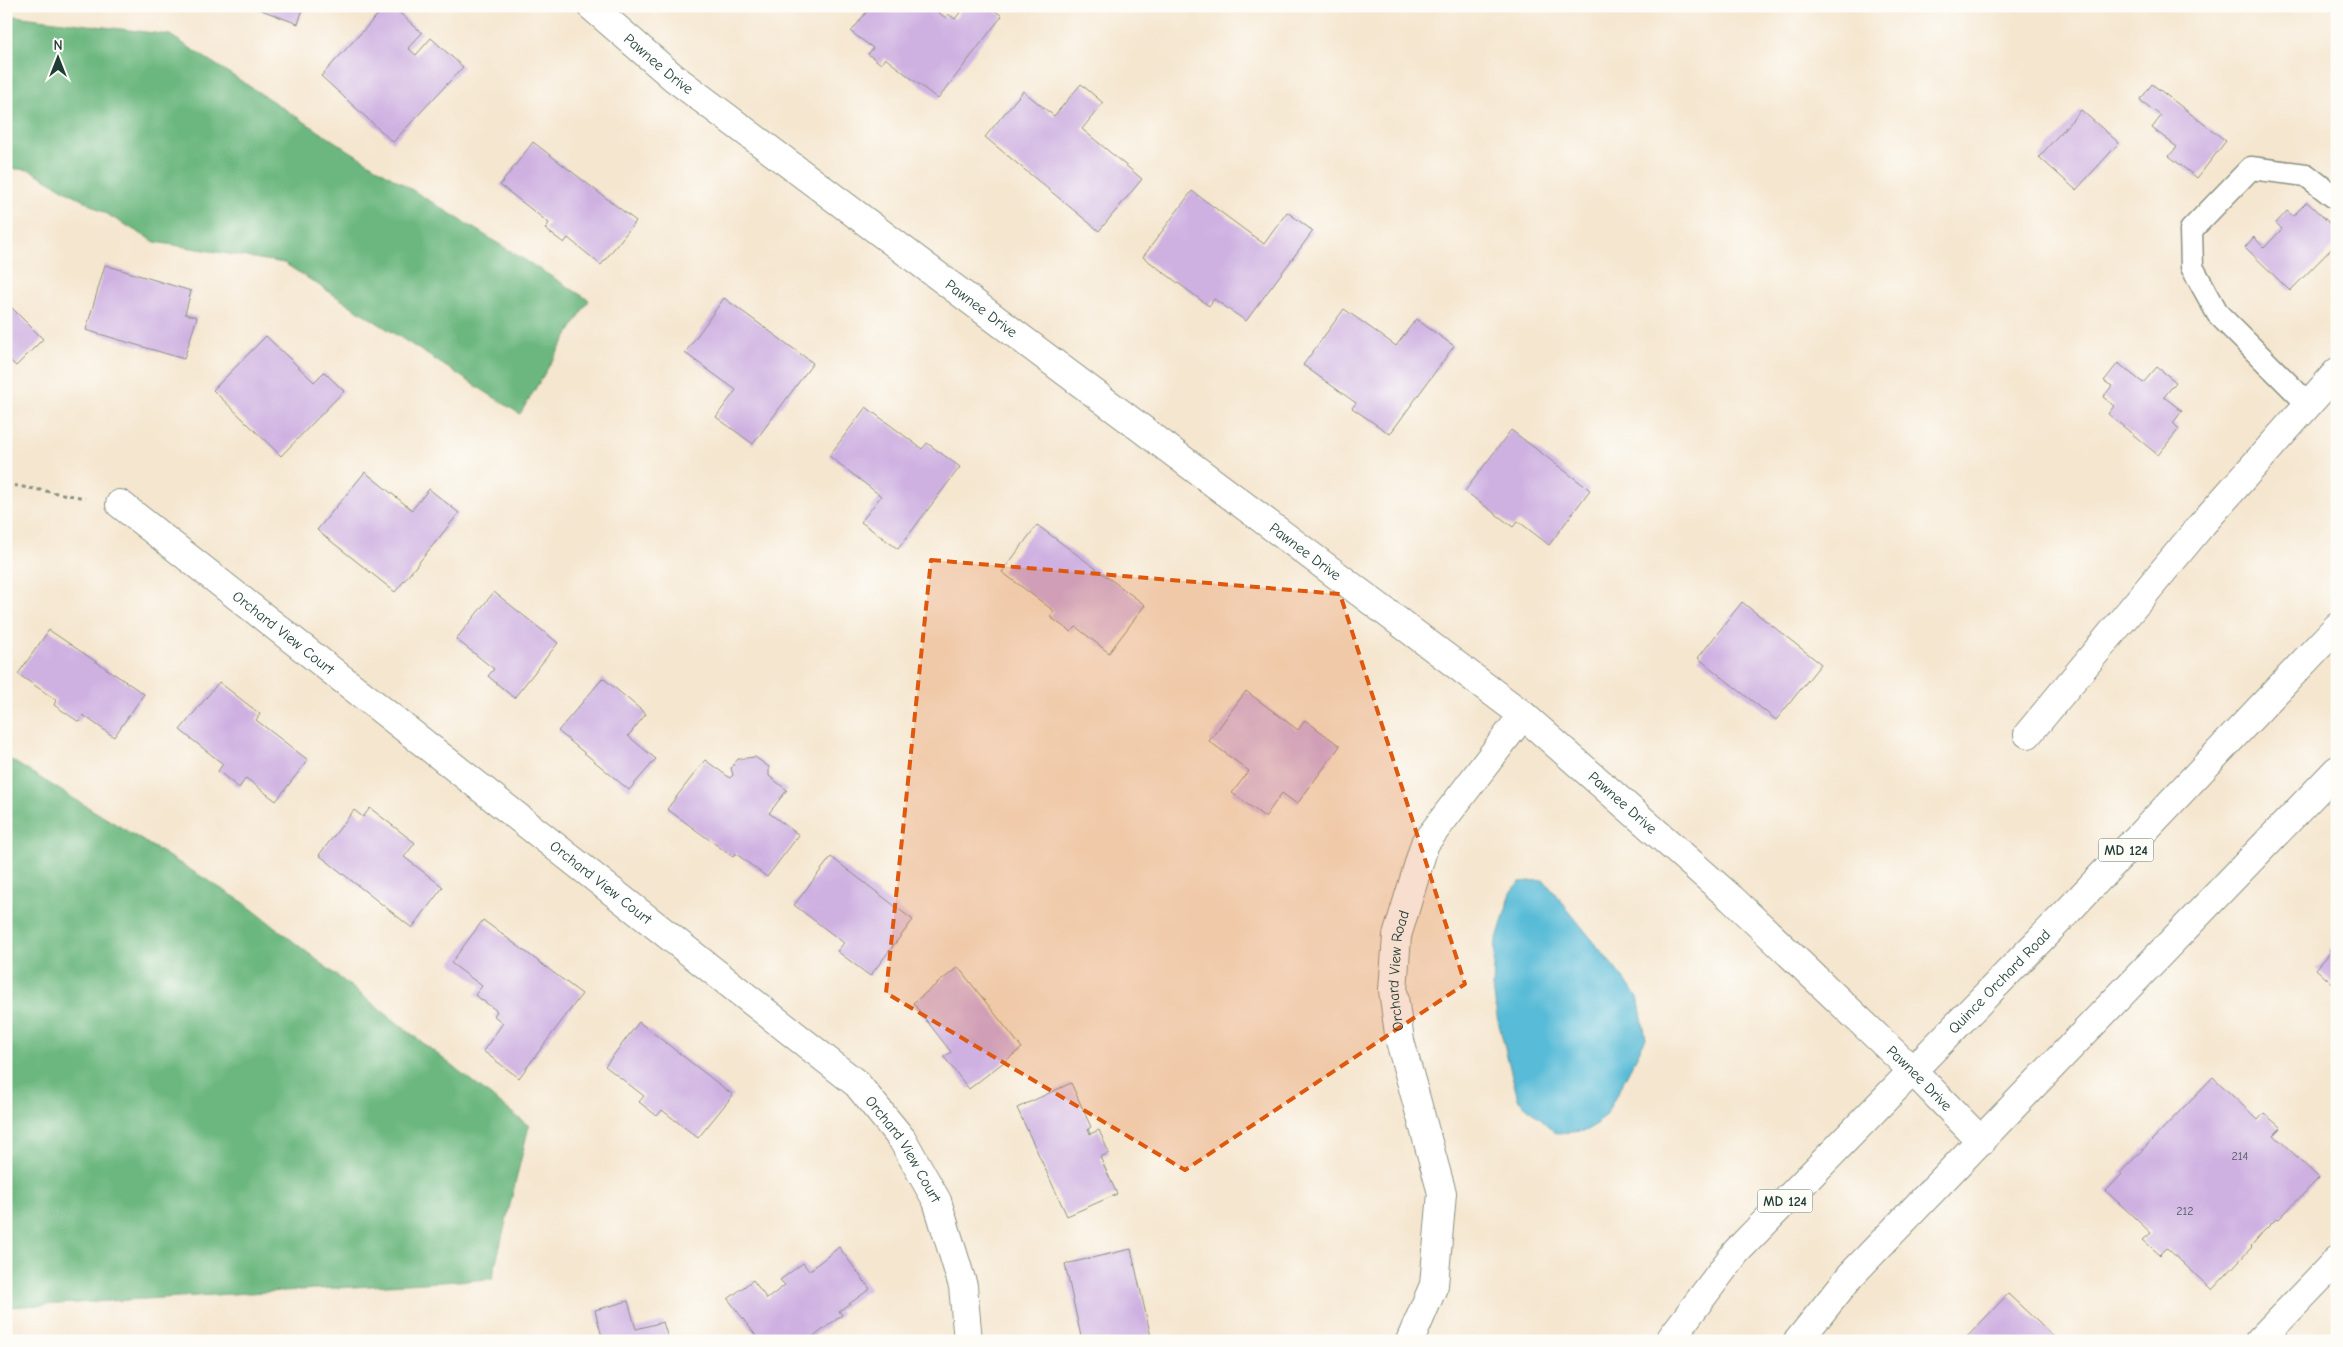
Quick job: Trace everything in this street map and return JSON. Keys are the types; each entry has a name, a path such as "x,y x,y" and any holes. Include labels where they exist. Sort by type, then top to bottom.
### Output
{"street":[{"name":"Pawnee Drive","path":"592,6 673,77 1523,715 1732,899 1913,1071 1981,1141"},
{"path":"2028,734 2203,522 2337,372"},
{"name":"Orchard View Court","path":"120,504 857,1084 902,1139 937,1201 964,1286 968,1341"},
{"name":"Quince Orchard Road","path":"1669,1341 1736,1252 1913,1071 2337,627"},
{"name":"Orchard View Road","path":"1410,1341 1434,1284 1442,1193 1400,1041 1393,990 1398,936 1425,843 1523,715"},
{"path":"1798,1341 1851,1276 2337,770"},
{"path":"2259,1341 2337,1260"}],"lane":[{"path":"2308,404 2218,314 2192,267 2191,230 2251,168 2306,175 2337,199"}],"path":[{"path":"6,484 120,504"}],"highlighted area":[{"path":"931,560 1340,594 1465,984 1185,1170 886,993"}],"green space":[{"path":"6,15 170,35 337,143 589,300 520,414 284,263 155,242 30,170 6,168"},
{"path":"6,757 243,902 529,1126 492,1279 6,1307"}],"water":[{"path":"1544,880 1638,997 1646,1038 1607,1113 1597,1124 1585,1131 1556,1133 1518,1099 1497,1017 1493,987 1495,945 1511,893 1519,882"}],"building":[{"path":"251,6 304,6 298,24"},
{"path":"386,6 392,6 422,33 408,48 416,55 431,38 463,67 393,142 321,76"},
{"path":"871,6 930,6 946,18 948,14 955,19 965,6 989,6 1002,16 938,99 885,58 881,64 868,54 873,48 851,32"},
{"path":"1081,84 1103,103 1082,129 1142,179 1099,231 985,137 1023,91 1054,116"},
{"path":"2152,84 2226,141 2197,178 2169,156 2177,147 2152,128 2161,116 2140,100"},
{"path":"2081,110 2119,143 2076,190 2039,157"},
{"path":"533,142 636,221 601,265 568,238 564,243 545,229 549,223 500,185"},
{"path":"1192,191 1264,244 1287,212 1313,231 1246,321 1214,299 1209,306 1143,257"},
{"path":"2307,202 2337,230 2337,243 2290,291 2245,247 2254,237 2264,248 2282,229 2276,223 2287,211 2293,216"},
{"path":"105,265 191,291 185,314 197,317 184,359 86,330"},
{"path":"724,298 813,363 753,444 716,417 736,390 685,353"},
{"path":"6,302 43,339 16,366 6,357"},
{"path":"1344,309 1396,346 1416,319 1454,346 1390,434 1352,408 1356,403 1303,365"},
{"path":"266,336 314,382 324,372 344,391 281,456 213,390"},
{"path":"2118,363 2143,383 2157,367 2176,382 2164,397 2182,411 2173,423 2179,429 2158,455 2108,414 2114,406 2103,397 2112,386 2104,381"},
{"path":"866,407 922,449 927,443 960,467 898,549 861,522 881,496 829,456"},
{"path":"1511,430 1590,490 1549,545 1518,521 1513,527 1465,491"},
{"path":"365,472 412,510 429,489 459,513 395,592 317,530"},
{"path":"1037,525 1145,605 1109,653 1076,627 1071,632 1050,617 1054,611 1002,572"},
{"path":"494,592 558,643 514,698 488,676 494,669 456,639"},
{"path":"1742,602 1821,664 1776,720 1698,658"},
{"path":"49,630 144,694 114,737 83,715 79,722 54,705 56,700 18,674"},
{"path":"603,678 646,714 628,736 656,759 629,790 558,731"},
{"path":"219,682 260,714 256,720 308,760 276,801 246,778 239,788 218,771 223,764 180,730"},
{"path":"1246,691 1298,730 1305,720 1340,746 1297,804 1282,793 1265,817 1232,793 1249,771 1209,741"},
{"path":"755,757 769,767 769,776 787,790 769,813 799,835 767,877 735,853 733,857 667,809 705,760 730,778 733,775 731,768 738,759"},
{"path":"370,808 415,843 404,857 443,887 412,928 319,855 354,810 363,817"},
{"path":"831,857 913,920 870,976 837,951 844,943 794,905"},
{"path":"483,920 582,994 519,1078 483,1051 503,1023 494,1016 497,1011 475,995 482,986 451,963"},
{"path":"2337,942 2337,988 2316,969"},
{"path":"958,967 1022,1048 969,1089 944,1057 951,1052 913,1003"},
{"path":"639,1022 733,1095 698,1138 662,1110 657,1116 639,1102 644,1096 605,1066"},
{"path":"2213,1077 2258,1120 2264,1113 2281,1128 2274,1135 2319,1178 2278,1220 2276,1219 2263,1232 2252,1247 2212,1290 2167,1248 2160,1255 2143,1240 2151,1233 2106,1191 2122,1174 2120,1173"},
{"path":"1071,1083 1091,1127 1088,1129 1090,1134 1099,1130 1109,1153 1100,1157 1117,1194 1067,1216 1017,1108"},
{"path":"839,1247 870,1289 839,1311 842,1315 808,1341 760,1341 728,1299 753,1280 767,1299 785,1285 780,1280 803,1263 809,1271"},
{"path":"1131,1249 1152,1341 1082,1341 1065,1264"},
{"path":"2008,1294 2038,1322 2058,1341 1963,1341"},
{"path":"628,1301 636,1329 663,1322 669,1341 591,1341 602,1337 595,1310"}]}
